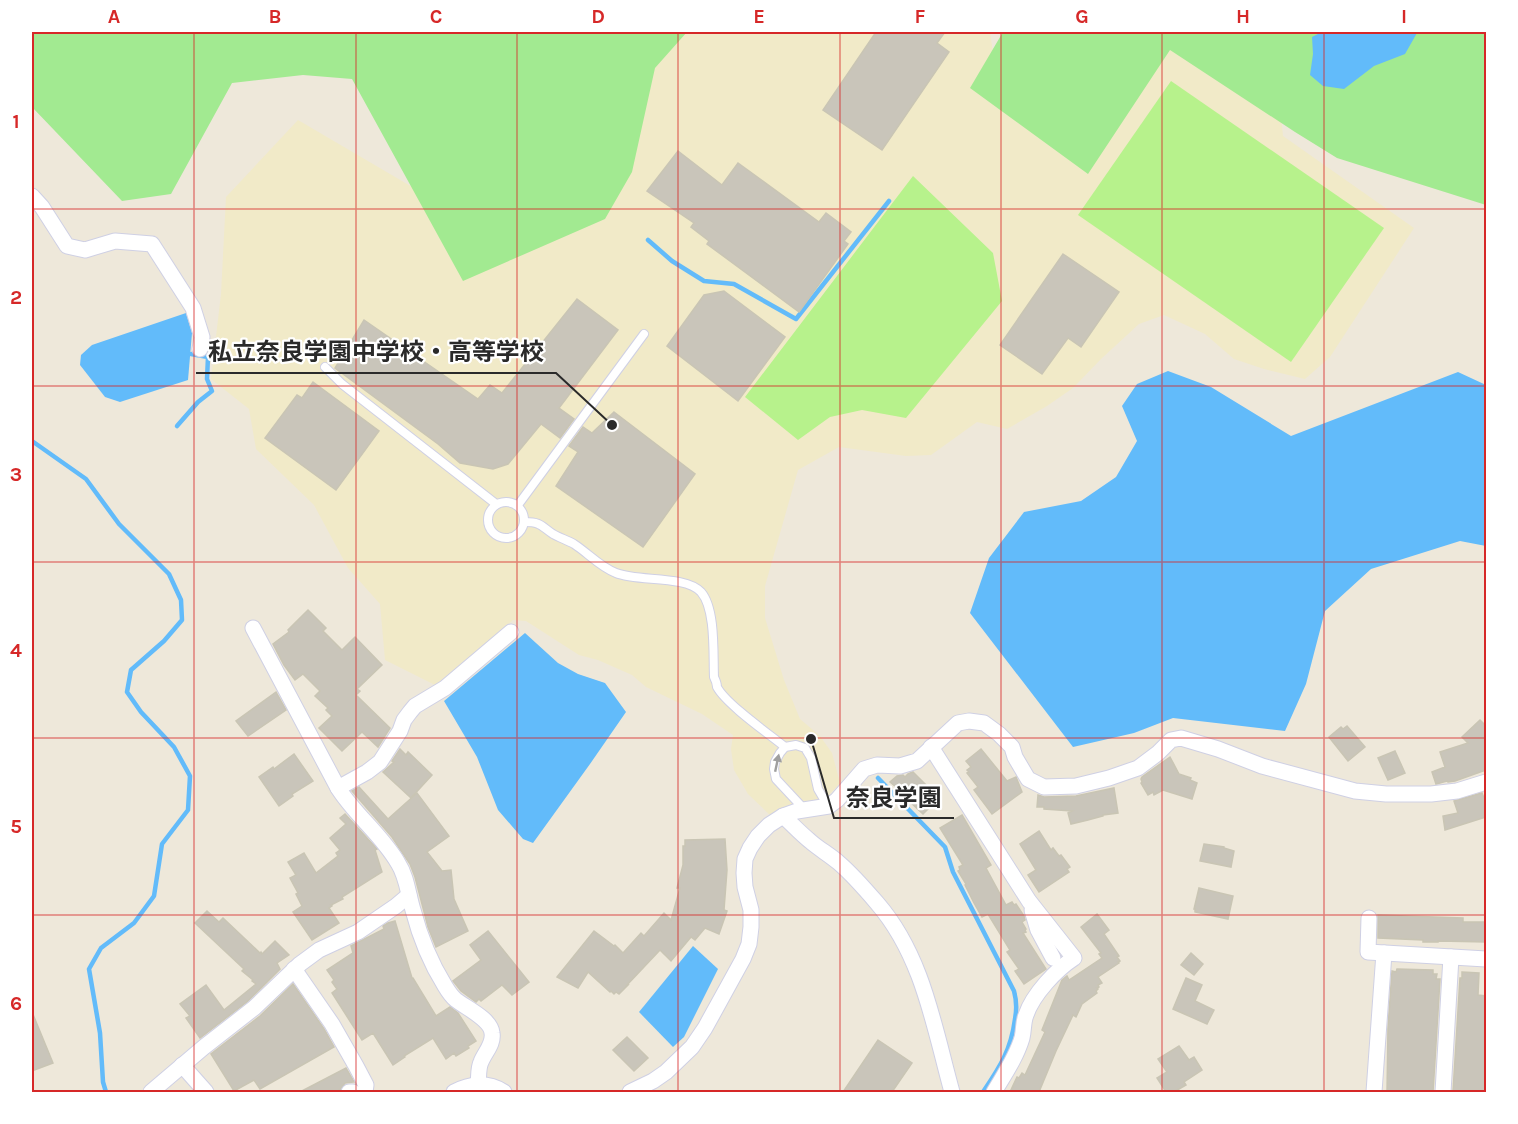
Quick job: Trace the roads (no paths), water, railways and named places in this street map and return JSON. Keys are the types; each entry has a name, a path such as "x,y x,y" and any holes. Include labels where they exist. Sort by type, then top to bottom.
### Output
{"street":[{"path":"32,196 42,207 67,246 86,250 115,241 152,244 193,308 202,337 200,349"},
{"path":"253,628 338,788 398,863 424,945 445,986 454,999 481,1017 491,1027 493,1034 491,1044 480,1064 478,1084"},
{"path":"338,788 380,762 400,731 404,720 415,706 446,688 512,632"},
{"path":"630,1092 666,1072 692,1047 705,1029 743,959 749,944 751,927 751,910 745,887 745,859 758,836 783,816 830,806 864,769 877,765 900,766 917,761 958,723 969,721 984,723 1006,739 1028,779 1044,787 1076,786 1129,772 1158,753 1171,740 1181,738 1218,748 1262,766 1355,792 1431,794 1457,791 1486,782"},
{"path":"931,747 1029,901 1074,958 1060,967 1030,1006 1025,1017 1022,1037 1011,1064 994,1092"},
{"path":"783,816 810,841 839,862 877,903 903,939 922,982 952,1092"},
{"path":"151,1092 254,1008 294,969 319,950 358,932 409,895"},
{"path":"1029,901 1038,930 1053,958"},
{"path":"1369,918 1368,952 1486,959"},
{"path":"1374,1092 1384,953"},
{"path":"1443,1092 1451,957"},
{"path":"294,969 332,1024 366,1085 365,1092"},
{"path":"182,1065 206,1092"},
{"path":"454,1092 478,1084 504,1092"}],"lane":[{"path":"518,505 644,334"},
{"path":"325,367 412,440 496,504"},
{"path":"507,501 518,505 522,510 525,522 523,528 514,537 501,537 491,531 488,519 491,508 496,504 507,501"},
{"path":"525,522 537,522 555,536 573,544 616,573 678,582 700,591 711,612 714,677 717,686 736,707 785,747"},
{"path":"805,810 777,779 774,769 775,762 785,747 796,745 805,748 811,758 818,789 830,806"}],"water":[{"path":"1322,32 1417,33 1405,54 1374,66 1344,89 1323,86 1310,75 1313,54 1312,37"},
{"path":"186,313 192,333 188,380 120,402 105,397 80,365 81,355 92,345"},
{"path":"1168,371 1211,387 1291,436 1458,372 1486,385 1486,546 1460,541 1371,569 1325,611 1306,684 1285,731 1173,718 1134,733 1073,747 970,613 989,558 1024,512 1081,501 1116,477 1137,441 1122,406 1137,384"},
{"path":"525,633 558,663 578,674 605,683 626,712 533,843 523,839 498,810 477,757 444,701"},
{"path":"693,946 718,969 684,1037 673,1047 639,1012"}],"waterway":[{"path":"648,240 672,261 704,281 734,284 796,319 889,201"},
{"path":"177,426 198,402 212,391 207,379 208,357 191,354"},
{"path":"32,441 86,479 119,524 169,574 181,600 182,620 164,641 131,670 127,692 141,712 174,747 190,776 188,810 162,844 154,896 134,923 101,948 89,969 100,1033 103,1082 106,1092"},
{"path":"878,778 945,847 953,872 1014,991 1016,1009 1011,1040 1000,1066 983,1092"}],"place":[{"name":"私立奈良学園中学校・高等学校","path":"612,425"},
{"name":"奈良学園","path":"811,739"}]}
